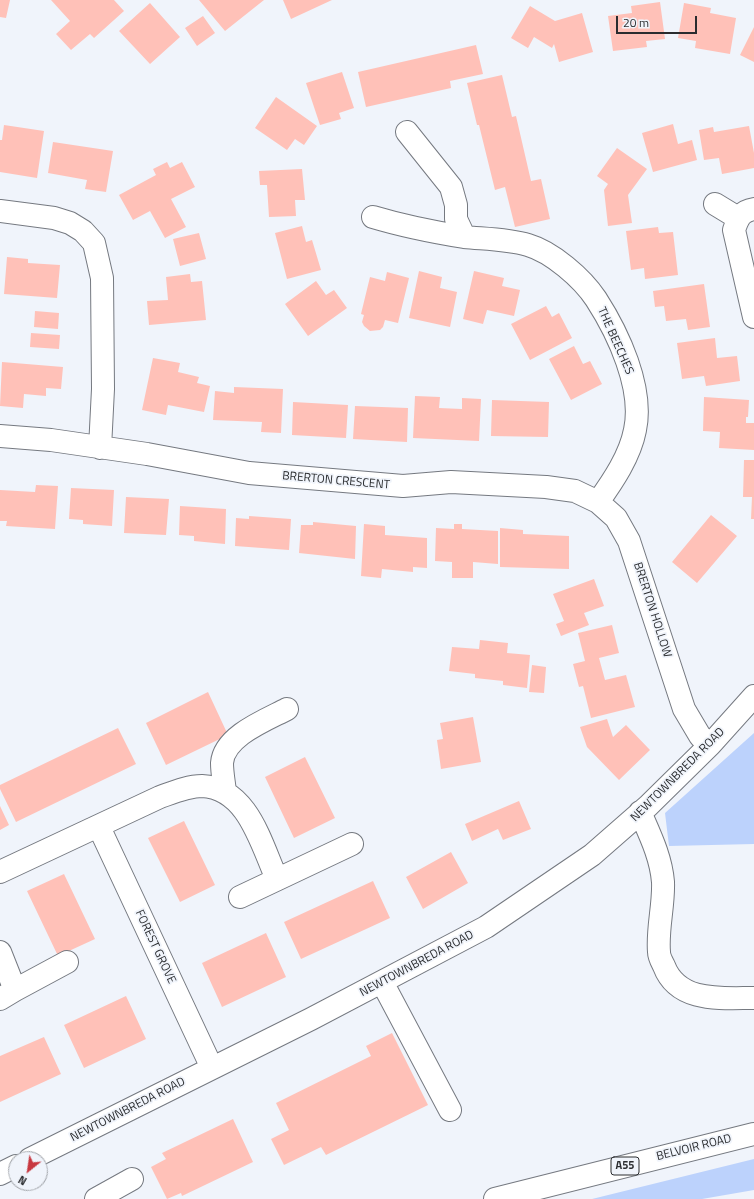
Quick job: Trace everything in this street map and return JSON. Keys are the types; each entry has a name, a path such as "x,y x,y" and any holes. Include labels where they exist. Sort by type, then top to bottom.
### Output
{"main road":[{"path":"407,132 451,187 456,205 456,219 464,236"},
{"path":"715,204 746,213 734,230 754,317"},
{"path":"0,211 54,218 70,223 83,231 94,243 102,278 103,389 100,448"},
{"name":"THE BEECHES","path":"372,217 404,226 528,245 551,256 573,273 595,298 610,323 627,362 635,391 637,412 636,430 628,450 614,478 598,502"},
{"name":"BRERTON CRESCENT","path":"0,436 51,440 249,473 403,486 451,482 538,486 575,491"},
{"name":"BRERTON HOLLOW","path":"575,491 598,502 616,518 629,541 684,709 700,736 710,745"},
{"name":"NEWTOWNBREDA ROAD","path":"46,1151 382,982 486,927 592,855 640,812 710,745 754,696"},
{"path":"225,792 222,762 228,747 244,731 287,709"},
{"path":"0,872 99,827 160,797 183,789 201,786 217,788 225,792 244,808 277,879"},
{"path":"640,812 660,863 663,882 659,953 667,975 682,991 695,996 754,998"},
{"name":"FOREST GROVE","path":"99,827 212,1068"},
{"path":"240,897 352,844"},
{"path":"0,952 8,995 67,962"},
{"path":"382,982 450,1110"},
{"name":"BELVOIR ROAD","path":"495,1199 754,1134"},
{"path":"96,1199 132,1179"}],"shaded area":[{"path":"754,733 754,844 669,846 665,813"},
{"path":"754,1159 754,1190 702,1199 592,1199"}],"building":[{"path":"0,0 10,0 6,18 0,17"},
{"path":"51,0 114,0 124,11 94,38 90,34 71,50 56,34 70,21"},
{"path":"199,0 264,0 225,31"},
{"path":"283,0 332,0 291,19"},
{"path":"660,2 665,39 646,41 647,47 613,51 608,16 632,13 631,6"},
{"path":"150,3 180,37 150,64 119,31"},
{"path":"684,3 711,8 710,13 736,18 730,54 695,48 696,41 678,38"},
{"path":"530,6 555,21 582,13 593,52 559,62 554,44 552,48 534,37 528,48 511,38"},
{"path":"203,16 215,33 197,46 185,28"},
{"path":"754,27 754,62 740,55"},
{"path":"476,45 483,74 450,81 451,88 366,107 358,72"},
{"path":"342,72 354,108 339,113 341,119 320,125 306,83"},
{"path":"502,75 512,117 516,116 531,181 541,179 550,219 515,227 505,187 495,190 467,83"},
{"path":"276,97 317,126 304,145 295,139 287,150 255,128"},
{"path":"673,124 678,144 692,140 697,160 653,172 642,133"},
{"path":"4,125 44,131 37,178 0,172 0,140 2,140"},
{"path":"749,126 754,153 754,168 722,174 719,158 704,160 699,130 713,127 714,132"},
{"path":"53,142 113,151 106,192 85,189 87,180 48,173"},
{"path":"617,148 647,169 628,195 632,223 608,226 604,190 608,184 597,176"},
{"path":"167,162 170,168 182,162 195,187 171,199 186,227 165,238 150,211 133,220 119,195 156,175 153,169"},
{"path":"302,169 305,200 295,200 296,216 269,217 267,185 260,185 259,171"},
{"path":"302,226 306,242 312,240 321,270 287,279 275,233"},
{"path":"658,227 659,233 673,232 678,275 645,279 644,268 631,270 626,231"},
{"path":"199,233 206,259 180,266 173,239"},
{"path":"7,257 28,259 28,263 60,265 57,298 4,294"},
{"path":"419,271 442,277 440,288 457,292 450,327 409,318"},
{"path":"474,271 504,278 502,286 520,290 514,316 487,310 483,324 463,319"},
{"path":"387,272 409,278 398,323 385,320 383,327 380,330 370,331 364,326 362,322 364,315 361,314 370,277 385,281"},
{"path":"190,274 191,282 202,281 206,320 149,325 147,301 168,300 166,277"},
{"path":"316,281 326,295 334,290 347,308 308,336 285,304"},
{"path":"704,284 710,327 688,330 686,319 666,321 664,306 655,307 653,291"},
{"path":"546,306 552,317 559,313 572,338 530,360 511,324"},
{"path":"35,311 59,313 58,329 34,327"},
{"path":"31,333 60,335 59,349 30,347"},
{"path":"715,338 717,358 737,356 740,381 706,386 704,376 682,379 677,343"},
{"path":"574,346 583,364 590,361 602,384 571,400 549,359"},
{"path":"153,358 180,363 178,372 199,377 197,383 210,386 204,412 168,405 166,415 142,410"},
{"path":"2,362 63,367 61,389 46,388 46,396 24,394 23,408 0,406"},
{"path":"234,387 283,389 281,433 261,432 262,422 213,420 215,391 234,393"},
{"path":"415,396 440,397 439,408 462,409 462,398 481,399 479,441 413,438"},
{"path":"704,397 749,400 748,417 746,417 746,423 754,423 754,450 719,448 720,432 703,431"},
{"path":"492,400 549,402 548,437 491,436"},
{"path":"293,402 348,405 346,438 292,435"},
{"path":"355,406 408,408 407,442 353,439"},
{"path":"744,460 754,460 754,519 751,519 752,497 743,497"},
{"path":"36,485 58,486 55,529 6,526 7,521 0,521 0,490 35,492"},
{"path":"71,488 114,490 112,526 83,524 83,520 69,519"},
{"path":"126,497 169,499 166,535 124,533"},
{"path":"180,506 226,509 225,544 194,541 194,536 179,535"},
{"path":"711,515 737,536 697,583 672,562"},
{"path":"249,516 291,519 289,550 235,546 236,518 249,519"},
{"path":"313,522 356,526 355,559 299,553 301,525 313,525"},
{"path":"364,524 385,526 385,535 427,538 427,568 413,567 413,572 382,569 381,578 361,576"},
{"path":"454,524 462,524 462,529 498,531 498,564 473,562 473,578 452,578 452,562 435,561 436,528 454,529"},
{"path":"500,528 523,530 523,534 569,536 569,569 500,567"},
{"path":"594,579 604,606 584,613 589,625 561,636 556,624 564,621 553,594"},
{"path":"612,625 619,653 599,658 605,680 626,675 635,707 591,718 583,686 579,687 573,664 585,661 578,633"},
{"path":"480,640 508,643 507,653 530,655 527,688 503,685 503,681 475,678 475,674 449,671 452,647 479,649"},
{"path":"532,665 546,667 544,693 529,692"},
{"path":"208,692 228,735 166,765 146,723"},
{"path":"473,717 481,762 441,769 437,740 443,739 440,723"},
{"path":"607,719 613,737 626,725 650,750 619,780 587,747 580,727"},
{"path":"118,728 136,764 16,822 0,789 0,785"},
{"path":"305,757 335,818 294,838 265,777"},
{"path":"519,801 531,829 503,840 498,829 472,841 465,824"},
{"path":"0,806 9,825 0,830"},
{"path":"184,821 215,885 180,902 148,838"},
{"path":"451,852 468,883 423,909 406,877"},
{"path":"64,874 95,939 58,956 27,891"},
{"path":"373,881 390,918 301,959 284,922"},
{"path":"266,933 286,977 222,1007 202,963"},
{"path":"126,996 146,1039 84,1068 64,1025"},
{"path":"392,1033 428,1105 326,1155 321,1147 284,1165 271,1139 289,1130 276,1103 371,1056 366,1046"},
{"path":"44,1037 61,1074 0,1102 0,1056"},
{"path":"233,1119 253,1162 182,1196 181,1193 167,1199 151,1167 166,1159 162,1153"}]}
